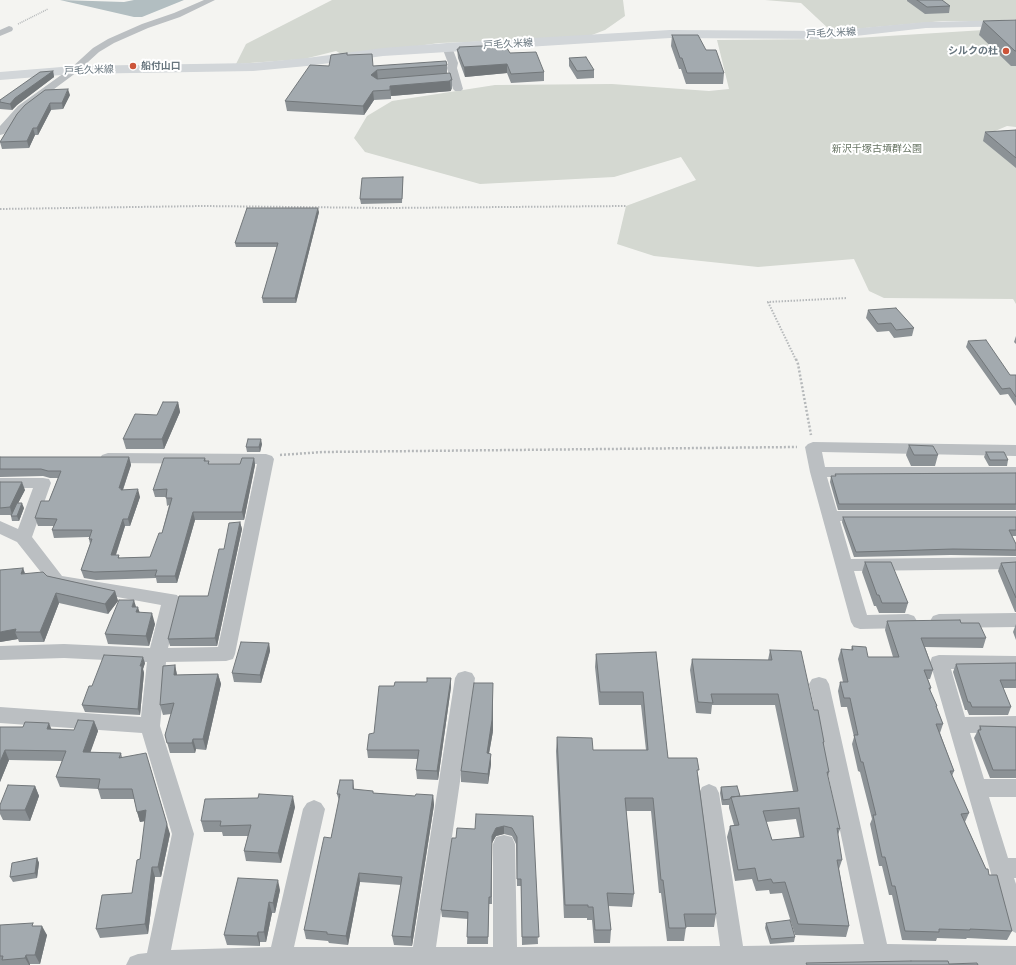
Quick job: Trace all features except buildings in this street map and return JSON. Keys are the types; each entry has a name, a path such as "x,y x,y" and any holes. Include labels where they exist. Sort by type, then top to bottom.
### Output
{"main road":[{"name":"戸毛久米線","path":"0,76 74,70 252,66 307,62 383,52 447,47 670,34 829,35 926,25 1016,23"}],"street":[{"path":"0,132 22,108 74,70 96,50 111,41 200,0"},
{"path":"145,26 177,15 211,0"},
{"path":"0,33 9,29"},
{"path":"447,47 453,63 451,78 458,89"},
{"path":"1016,451 814,447 818,472 860,622 1016,620"},
{"path":"0,653 64,651 157,655 226,654 266,459 94,458"},
{"path":"818,472 1016,472"},
{"path":"0,483 43,483 23,538"},
{"path":"830,516 1016,516"},
{"path":"0,527 23,538 57,581 145,597 171,600 157,655 150,726 183,834 147,963 186,960 280,958 423,958 556,962 878,955 1016,956"},
{"path":"844,565 1016,563"},
{"path":"1016,663 939,662 976,788 1008,868 1016,922"},
{"path":"423,958 465,678"},
{"path":"819,684 878,955"},
{"path":"0,715 150,726"},
{"path":"957,725 1016,724"},
{"path":"976,788 1016,788"},
{"path":"709,793 733,957"},
{"path":"280,958 314,809"},
{"path":"491,961 504,844"}],"path":[{"path":"9,29 48,9"},
{"path":"0,208 203,206 386,208 626,206"},
{"path":"266,459 271,456 323,452 814,447 798,364 768,302 847,298"}],"green space":[{"path":"332,0 623,0 625,16 605,30 584,38 439,43 345,56 336,51 304,59 236,64 246,44"},
{"path":"765,0 1016,0 1016,19 988,21 943,21 831,31 801,3"},
{"name":"新沢千塚古墳群公園","path":"1016,28 1016,127 1007,126 988,134 1016,156 1016,304 1013,299 884,298 869,291 854,259 758,267 654,256 617,244 626,206 696,180 681,157 614,177 480,184 365,152 354,138 367,116 392,101 495,85 612,84 709,91 729,89 717,40 840,39"}],"shaded area":[{"path":"60,0 124,2 134,0 184,0 142,17 134,17"}],"place":[{"name":"シルクの杜","path":"1006,51"},
{"name":"船付山口","path":"133,66"}]}
